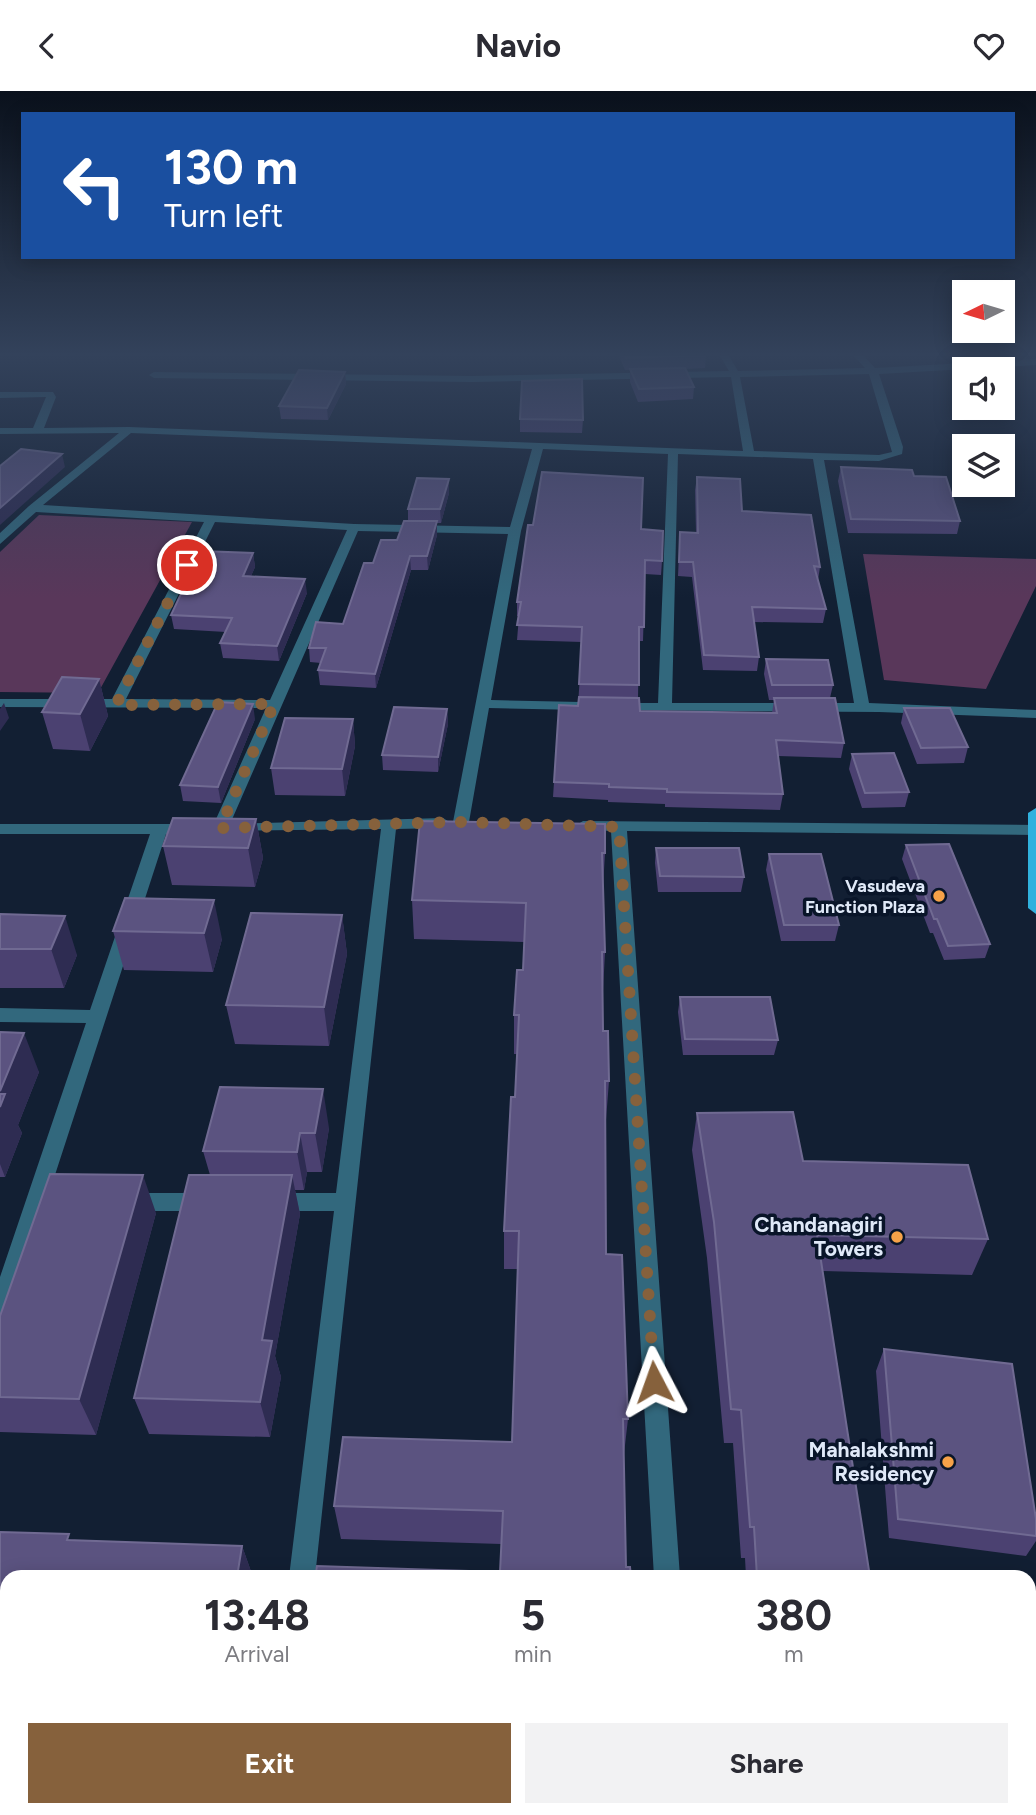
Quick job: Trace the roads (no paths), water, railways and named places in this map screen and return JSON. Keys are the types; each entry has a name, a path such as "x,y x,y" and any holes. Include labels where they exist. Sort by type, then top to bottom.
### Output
{"main road":[{"path":"1036,813 1036,908"}],"street":[{"path":"0,540 33,508 122,436"},
{"path":"268,436 879,458 897,454 895,436"},
{"path":"746,436 749,454"},
{"path":"0,829 159,830 468,822 483,704 515,531 538,447"},
{"path":"665,708 673,452"},
{"path":"818,456 862,706"},
{"path":"33,508 354,527 515,531"},
{"path":"116,705 211,519"},
{"path":"220,828 354,527"},
{"path":"0,703 274,704"},
{"path":"483,704 665,708 862,706 971,709 1036,715"},
{"path":"303,1570 389,825"},
{"path":"566,825 1035,830"},
{"path":"619,827 667,1570"},
{"path":"0,1310 159,830"},
{"path":"0,1015 97,1017"},
{"path":"36,1201 63,1201"},
{"path":"117,1202 225,1202"},
{"path":"251,1202 346,1202"}],"place":[{"name":"Vasudeva Function Plaza","path":"939,896"},
{"name":"Chandanagiri Towers","path":"897,1237"},
{"name":"Mahalakshmi Residency","path":"948,1462"}]}
